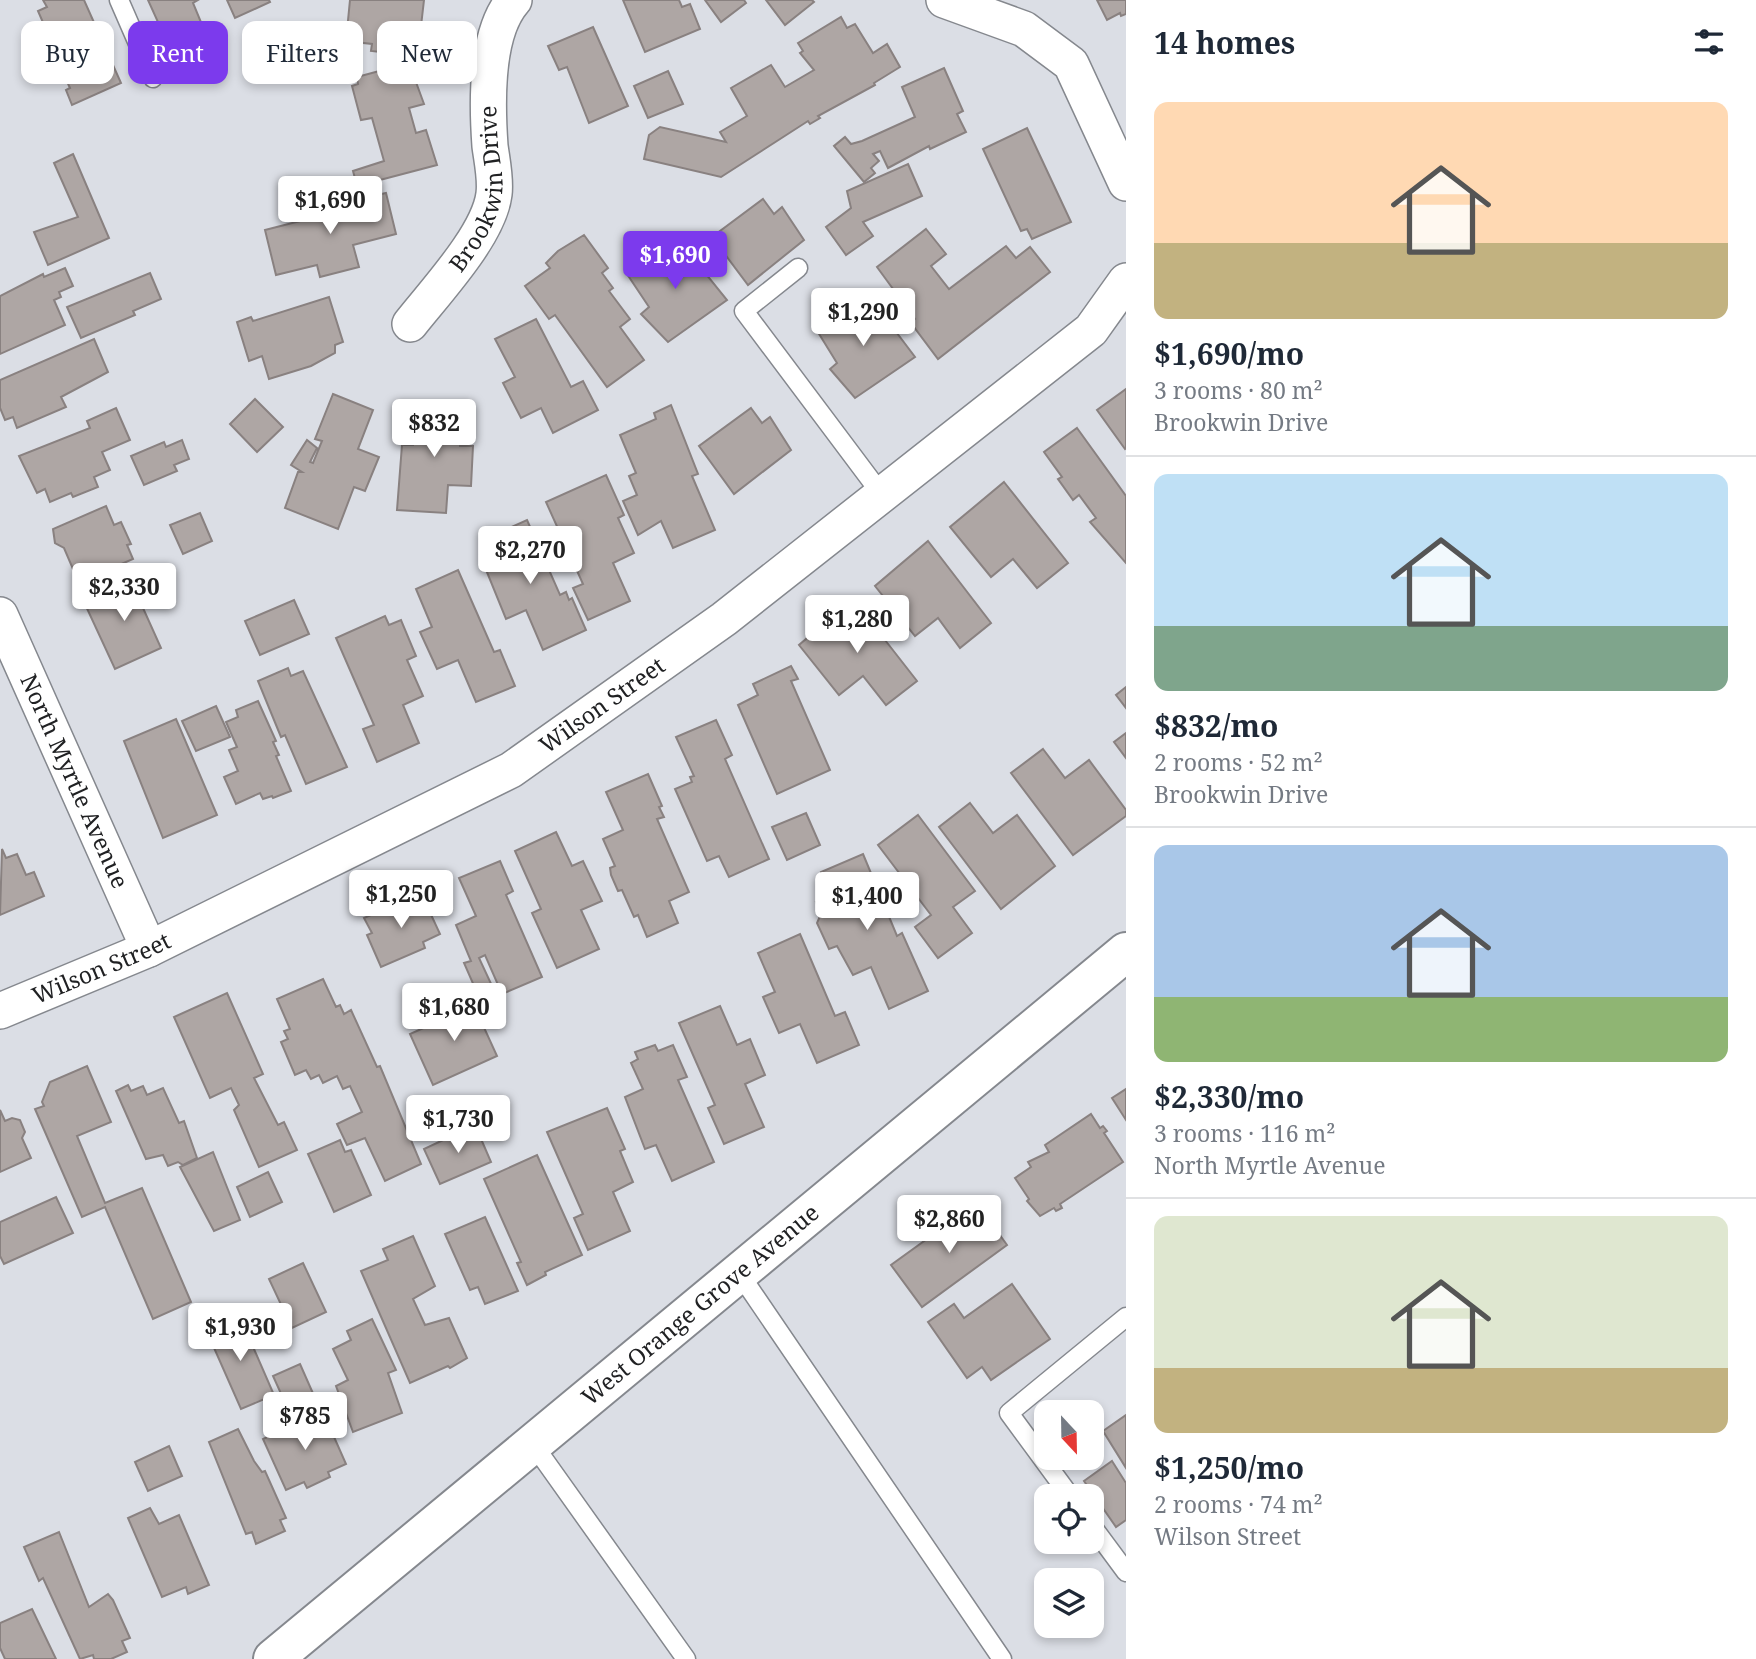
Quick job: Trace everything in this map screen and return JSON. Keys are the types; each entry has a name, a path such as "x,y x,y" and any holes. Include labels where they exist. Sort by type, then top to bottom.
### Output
{"street":[{"name":"Brookwin Drive","path":"410,324 476,240 494,195 490,136 491,60 506,9 514,0"},
{"path":"944,0 1024,29 1071,64 1126,183"},
{"name":"Wilson Street","path":"0,1011 149,949 511,771 724,619 1091,330 1126,281"},
{"name":"North Myrtle Avenue","path":"0,615 149,949"},
{"name":"West Orange Grove Avenue","path":"273,1659 1126,952"}],"lane":[{"path":"120,0 129,21"},
{"path":"797,268 744,311 882,495"},
{"path":"739,1273 1002,1659"},
{"path":"1061,1484 1009,1413 1126,1317"},
{"path":"533,1444 686,1659"},
{"path":"1104,1542 1126,1572"}],"building":[{"path":"43,0 84,0 93,21 42,21 38,11 47,7"},
{"path":"148,0 198,0 193,3 200,21 157,21"},
{"path":"227,0 269,0 270,2 235,18"},
{"path":"350,0 424,0 422,21 377,21 377,52 371,51 372,44 363,43 363,21 348,21"},
{"path":"623,0 679,0 682,7 690,4 700,29 645,52"},
{"path":"705,0 744,0 746,3 721,22"},
{"path":"766,0 812,0 814,2 785,25"},
{"path":"1097,0 1126,0 1126,14 1121,16 1120,13 1107,20"},
{"path":"841,17 847,28 855,24 873,53 887,44 900,67 874,83 875,85 818,116 820,118 810,124 808,121 721,177 644,159 649,135 660,127 726,142 720,132 747,116 731,88 771,65 785,87 814,70 800,53 803,51 798,43"},
{"path":"593,27 628,106 589,123 567,67 559,70 548,46"},
{"path":"114,67 121,83 72,105 66,90 70,88 68,84 114,84"},
{"path":"944,68 963,111 957,114 966,132 930,149 929,146 888,168 880,151 873,154 879,161 871,168 875,173 864,182 834,146 845,137 851,144 862,141 915,117 902,87"},
{"path":"668,71 683,104 648,118 634,86"},
{"path":"377,72 377,84 417,84 424,104 409,108 416,133 426,130 437,165 357,186 353,171 384,161 372,118 361,120 352,86 363,84 363,75"},
{"path":"1027,128 1071,222 1032,239 1027,229 1021,231 983,149"},
{"path":"73,154 109,238 48,265 34,232 78,217 54,163"},
{"path":"908,164 922,196 863,222 873,236 846,255 826,227 851,208 847,191"},
{"path":"386,193 396,234 353,245 359,267 320,277 317,265 276,275 265,230 308,219 306,211"},
{"path":"763,199 774,214 782,207 804,240 748,285 712,237"},
{"path":"926,229 946,254 931,266 949,289 1006,246 1016,258 1030,247 1050,272 938,359 911,323 915,319 877,267"},
{"path":"584,235 608,268 602,273 613,288 609,291 630,319 620,327 644,360 607,387 555,315 549,319 525,286 550,268 546,263 558,251"},
{"path":"671,241 682,257 689,253 727,300 668,342 641,314 649,307 627,274"},
{"path":"65,268 73,286 59,292 61,297 54,300 65,325 0,354 0,296 43,274 44,277"},
{"path":"150,273 161,299 133,311 135,315 81,338 67,307"},
{"path":"329,297 343,342 335,345 335,353 311,366 269,379 262,356 249,361 237,322 251,317 253,321"},
{"path":"853,301 866,318 878,308 915,357 855,398 830,369 837,363 816,329"},
{"path":"536,319 571,387 583,381 598,410 553,433 541,408 521,418 503,383 515,377 495,339"},
{"path":"94,339 108,372 61,397 66,407 17,428 13,417 5,420 0,408 0,380"},
{"path":"1126,389 1126,448 1125,449 1097,410"},
{"path":"333,394 373,410 358,449 379,457 365,491 354,487 338,529 285,508 298,472 302,472 291,465 307,440 317,448 310,462 313,463 322,441 315,439"},
{"path":"255,399 283,427 257,452 230,424"},
{"path":"416,401 462,404 460,446 473,446 471,486 448,485 446,513 397,510 402,445 413,445"},
{"path":"671,405 698,474 692,476 715,530 673,548 661,521 638,535 623,501 637,495 629,476 636,473 620,435 656,419 654,413"},
{"path":"116,408 130,440 102,452 110,470 94,477 98,487 73,497 71,493 50,502 45,489 37,493 19,456 90,428 87,421"},
{"path":"751,408 762,423 770,417 791,450 734,494 699,446"},
{"path":"1077,428 1126,496 1126,563 1090,522 1096,518 1079,495 1073,500 1058,479 1062,477 1044,452"},
{"path":"182,440 189,459 174,465 177,471 144,485 131,456 164,442 166,447"},
{"path":"606,475 624,515 618,518 634,553 613,563 630,601 588,620 573,588 583,584 546,502"},
{"path":"1004,482 1068,563 1037,588 1013,559 991,577 950,527"},
{"path":"106,506 114,525 121,522 131,544 127,545 133,559 96,575 102,590 85,597 64,548 55,543 53,529"},
{"path":"200,513 212,541 183,554 170,525"},
{"path":"527,520 560,595 566,592 569,600 572,598 586,630 543,650 526,610 506,619 480,555 490,551 485,539"},
{"path":"928,541 991,623 960,648 938,618 915,636 875,586"},
{"path":"458,570 494,652 500,650 515,686 476,702 458,660 437,669 420,632 432,627 416,589"},
{"path":"140,579 151,605 143,608 161,648 115,669 84,602"},
{"path":"853,599 917,681 886,705 863,676 839,695 799,645"},
{"path":"294,600 309,634 260,655 245,621"},
{"path":"385,616 389,625 401,620 416,656 407,660 423,696 403,705 419,743 377,762 363,729 374,725 336,638"},
{"path":"791,666 798,679 791,681 830,770 777,794 738,705 758,695 753,684"},
{"path":"288,668 291,676 303,671 347,767 306,784 285,735 281,737 258,681"},
{"path":"1126,687 1126,708 1116,695"},
{"path":"258,701 276,741 273,742 279,755 276,756 291,791 263,799 260,793 236,804 224,777 238,771 229,750 237,747 226,722 238,717 236,710"},
{"path":"216,706 230,737 196,751 182,721"},
{"path":"176,719 217,815 163,838 124,741"},
{"path":"716,720 732,755 725,759 769,859 729,877 719,856 707,861 675,789 692,782 690,777 694,776 676,737"},
{"path":"1126,733 1126,758 1114,742"},
{"path":"1043,749 1065,778 1089,760 1126,810 1126,816 1073,855 1011,773"},
{"path":"648,774 662,806 659,807 664,817 657,819 689,892 669,901 678,923 647,937 638,915 634,917 622,890 618,891 610,868 615,866 603,839 623,830 606,792"},
{"path":"970,803 993,833 1017,815 1055,866 1001,909 939,827"},
{"path":"806,813 820,845 787,860 772,827"},
{"path":"918,815 975,891 953,907 972,933 938,958 915,927 931,915 878,845"},
{"path":"556,832 572,866 583,861 602,901 581,910 599,949 557,968 532,913 541,909 515,851"},
{"path":"2,849 6,858 17,854 26,875 34,872 44,896 0,915"},
{"path":"863,854 897,936 902,933 928,991 889,1009 871,967 853,975 837,946 829,949 817,923 821,914 816,902 831,895 821,872"},
{"path":"500,861 513,891 506,895 542,977 502,994 485,955 479,958 493,988 478,995 464,963 471,961 456,925 476,916 459,878"},
{"path":"421,893 440,934 423,942 425,948 381,967 367,935 372,933 364,918"},
{"path":"800,934 835,1016 845,1012 859,1045 817,1063 800,1024 779,1033 763,997 775,992 758,953"},
{"path":"323,979 336,1007 340,1005 344,1014 351,1010 377,1067 380,1066 421,1164 385,1181 365,1138 347,1145 337,1124 362,1112 350,1086 343,1089 337,1076 323,1083 319,1075 311,1079 306,1070 295,1075 281,1042 288,1039 284,1031 290,1029 277,999"},
{"path":"227,993 263,1074 254,1078 278,1125 284,1122 297,1150 259,1167 234,1110 239,1105 231,1088 210,1098 174,1017"},
{"path":"471,999 497,1056 433,1085 410,1034 437,1022 439,1013"},
{"path":"720,1006 737,1045 750,1039 765,1075 745,1084 764,1127 724,1144 708,1108 715,1105 679,1023"},
{"path":"655,1045 658,1051 673,1045 687,1077 678,1080 714,1162 672,1181 656,1145 645,1149 625,1097 643,1089 631,1063 638,1059 635,1052"},
{"path":"87,1066 111,1122 77,1136 105,1203 142,1188 191,1302 153,1319 105,1207 82,1217 35,1109 44,1106 42,1102 50,1082"},
{"path":"128,1085 131,1091 143,1086 147,1095 163,1088 179,1123 184,1121 197,1158 183,1165 178,1162 168,1166 163,1155 146,1159 116,1091"},
{"path":"1126,1089 1126,1120 1112,1098"},
{"path":"607,1108 625,1149 620,1151 633,1182 613,1192 630,1231 588,1250 574,1218 583,1214 547,1132"},
{"path":"0,1110 5,1121 12,1118 20,1120 25,1132 22,1138 31,1158 0,1172"},
{"path":"1091,1114 1100,1128 1103,1126 1107,1131 1104,1133 1123,1162 1060,1204 1062,1208 1056,1211 1054,1208 1040,1216 1027,1201 1029,1199 1015,1178 1031,1167 1028,1162 1049,1152 1045,1145"},
{"path":"475,1125 491,1162 440,1184 424,1149"},
{"path":"340,1140 345,1152 351,1150 371,1195 334,1212 308,1154"},
{"path":"213,1152 240,1220 214,1231 180,1167"},
{"path":"537,1155 582,1255 545,1272 546,1275 527,1285 517,1263 521,1262 484,1179"},
{"path":"268,1172 282,1202 250,1217 237,1187"},
{"path":"56,1197 73,1233 4,1264 0,1256 0,1222"},
{"path":"977,1203 1007,1245 922,1307 891,1265"},
{"path":"485,1217 518,1291 485,1304 478,1287 470,1290 445,1234"},
{"path":"413,1236 435,1286 413,1299 425,1325 449,1318 467,1358 450,1368 448,1366 410,1383 361,1271 388,1260 383,1249"},
{"path":"303,1263 326,1312 292,1328 269,1279"},
{"path":"1012,1284 1050,1339 991,1380 982,1367 967,1378 928,1322 954,1304 964,1318"},
{"path":"240,1317 274,1395 241,1409 207,1332"},
{"path":"372,1319 396,1370 388,1373 402,1413 353,1432 336,1386 348,1380 333,1349 351,1340 347,1331"},
{"path":"300,1364 319,1407 292,1418 273,1376"},
{"path":"323,1412 346,1464 328,1472 330,1477 307,1488 304,1482 286,1490 263,1439"},
{"path":"1126,1415 1126,1468 1104,1433"},
{"path":"238,1429 254,1461 262,1472 265,1471 286,1518 280,1520 285,1531 256,1544 252,1532 246,1534 209,1442"},
{"path":"169,1446 182,1476 148,1491 135,1462"},
{"path":"1112,1461 1126,1483 1126,1520 1116,1527 1104,1510 1104,1484 1086,1484 1084,1481 1099,1470 1104,1470 1104,1467"},
{"path":"150,1508 159,1524 179,1515 209,1585 188,1594 186,1587 162,1597 128,1518"},
{"path":"59,1532 89,1607 108,1594 113,1600 130,1638 122,1641 127,1652 111,1659 94,1659 93,1655 80,1659 43,1578 39,1581 24,1547"},
{"path":"32,1609 56,1659 5,1659 0,1648 0,1623"}]}
